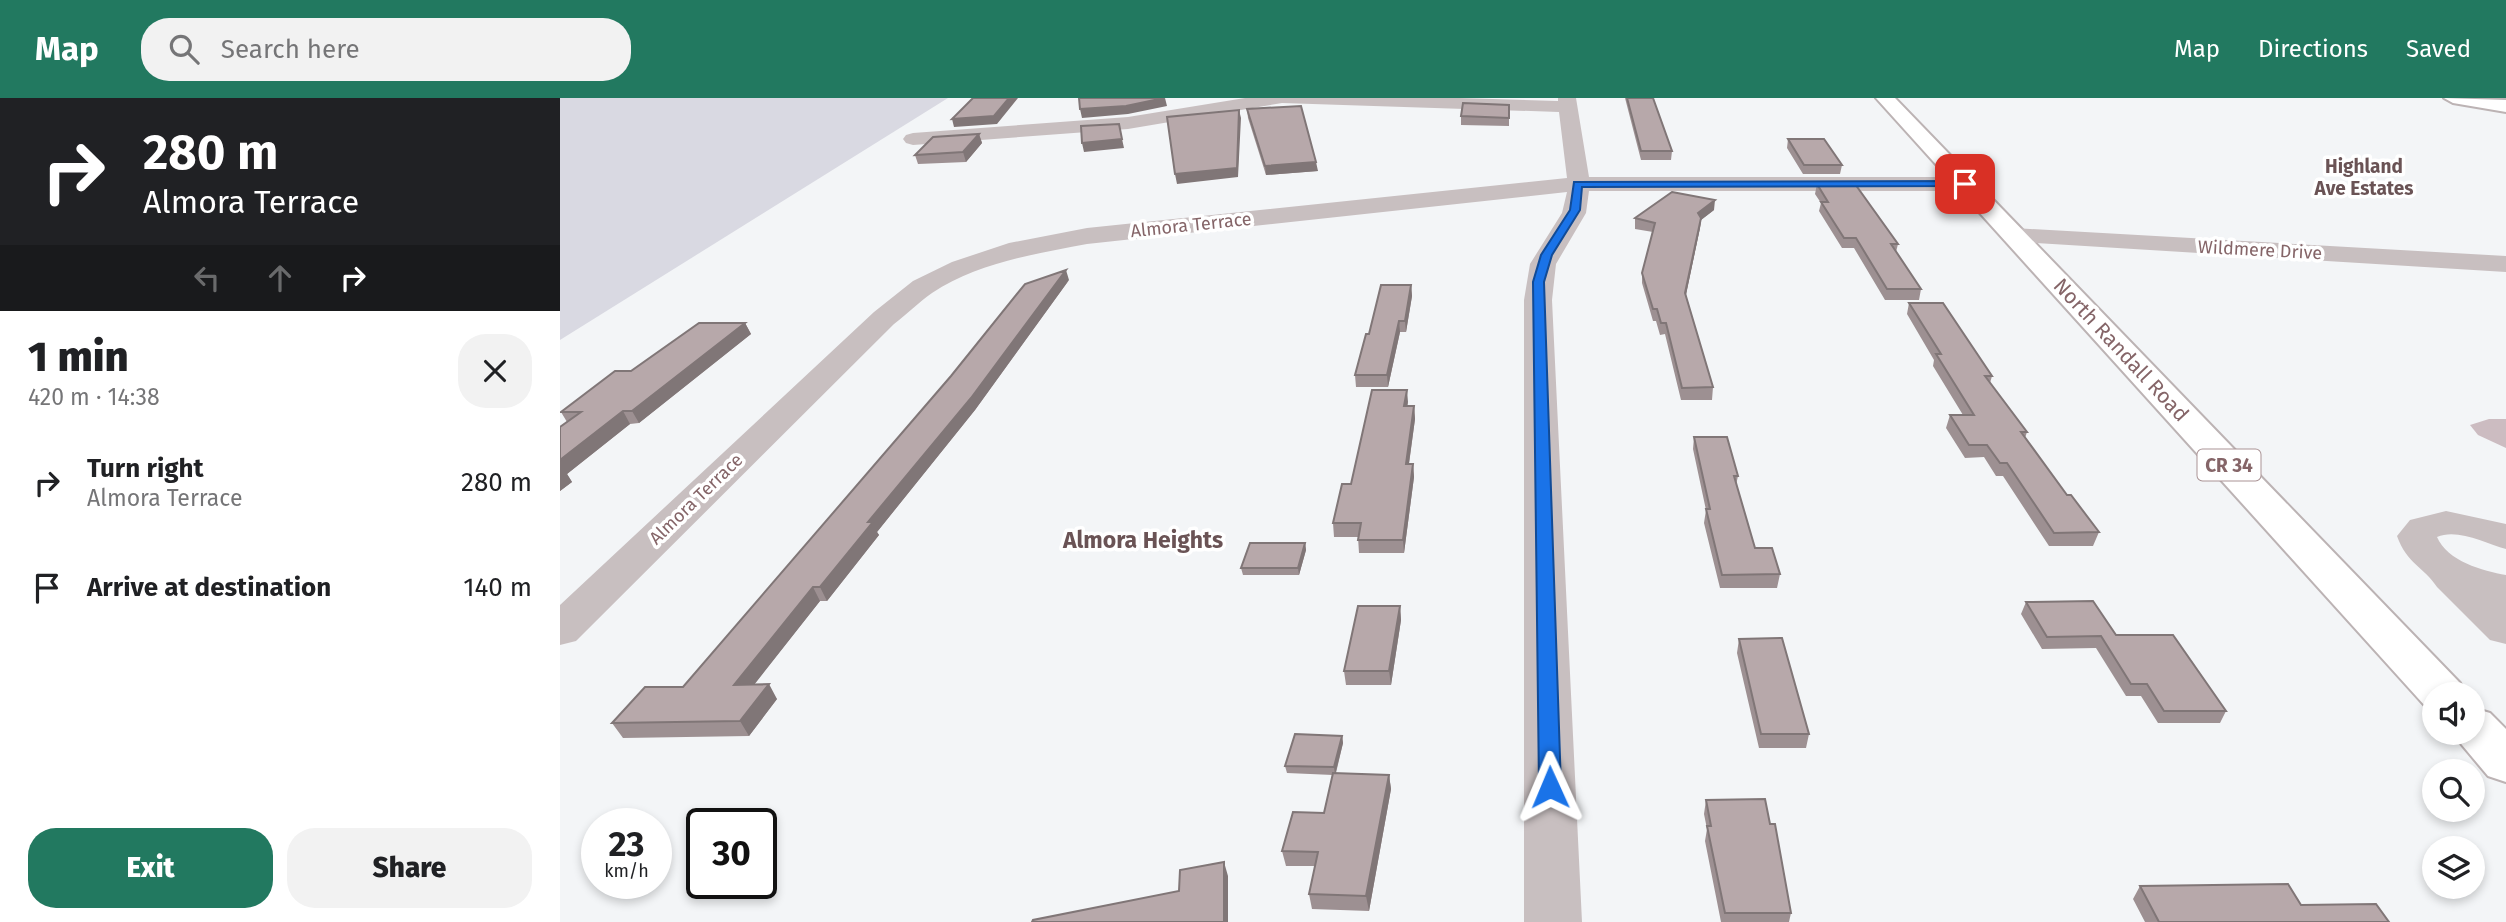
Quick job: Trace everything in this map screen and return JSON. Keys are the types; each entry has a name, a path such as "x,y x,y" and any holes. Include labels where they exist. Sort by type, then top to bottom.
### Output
{"main road":[{"name":"North Randall Road","path":"1885,98 2431,682"},
{"path":"2453,98 2506,106"},
{"path":"2485,739 2506,762"}],"street":[{"path":"913,139 1108,125 1282,98 1567,103 1577,184 1575,210 1546,255 1539,282 1553,922"},
{"name":"Almora Terrace","path":"560,630 884,318 923,287 961,268 1009,251 1087,236 1577,184 1965,184"},
{"name":"Wildmere Drive","path":"2014,236 2506,264"},
{"path":"2506,537 2466,525 2430,524 2420,530 2417,536 2423,550 2506,629"},
{"path":"2432,559 2458,575 2506,589"}],"shaded area":[{"path":"560,98 948,98 560,340"},
{"path":"2489,419 2506,419 2506,448 2478,435 2470,425"}],"building":[{"path":"973,98 1009,98 994,116 952,119"},
{"path":"1079,98 1164,98 1126,106 1080,109"},
{"path":"1627,98 1653,98 1672,151 1641,151"},
{"path":"1463,103 1509,105 1509,118 1461,116"},
{"path":"1301,106 1316,162 1265,166 1247,109"},
{"path":"1239,110 1237,168 1175,174 1167,117"},
{"path":"1119,124 1122,139 1082,143 1081,126"},
{"path":"979,134 963,152 915,155 933,137"},
{"path":"1788,139 1824,139 1842,165 1804,165"},
{"path":"1817,184 1855,184 1898,244 1891,244 1921,289 1887,289 1856,238 1844,238 1821,202 1828,202"},
{"path":"1672,192 1715,200 1698,213 1701,218 1685,293 1713,387 1682,388 1666,323 1661,323 1657,309 1653,309 1642,273 1655,223 1635,218"},
{"path":"1066,270 971,398 868,522 873,522 820,587 813,587 734,685 769,684 740,721 612,723 645,687 683,687 951,376 1025,284"},
{"path":"1381,285 1411,285 1405,321 1399,321 1387,375 1355,375 1366,334 1369,334"},
{"path":"1909,303 1943,303 1992,376 1985,376 2027,432 2021,432 2067,495 2071,495 2099,532 2054,533 2007,463 2000,463 1987,445 1969,445 1950,415 1974,415 1936,354 1941,354"},
{"path":"699,323 745,323 632,411 623,411 560,460 560,427 581,412 561,412 615,371 631,371"},
{"path":"1372,390 1407,390 1404,406 1414,406 1406,464 1413,464 1403,540 1358,540 1361,523 1333,523 1342,484 1351,484"},
{"path":"1694,437 1727,437 1738,476 1734,476 1755,548 1772,548 1780,574 1722,575 1706,509 1710,509"},
{"path":"1250,543 1305,543 1298,568 1241,568"},
{"path":"2093,601 2116,635 2173,635 2226,711 2164,711 2147,684 2131,684 2101,636 2047,637 2026,602"},
{"path":"1358,606 1400,606 1389,671 1344,671"},
{"path":"1782,638 1809,734 1761,734 1739,639"},
{"path":"1295,734 1342,736 1334,767 1285,766"},
{"path":"1333,773 1389,775 1366,896 1309,894 1318,852 1282,851 1293,812 1324,813"},
{"path":"1765,799 1770,824 1775,824 1791,913 1725,913 1707,826 1711,826 1706,800"},
{"path":"1224,862 1224,922 1032,922 1179,891 1180,870"},
{"path":"2288,884 2301,905 2376,904 2389,922 2159,922 2140,886"}],"district":[{"name":"Highland Ave Estates","path":"2364,177"},
{"name":"Almora Heights","path":"1143,540"}],"route":[{"path":"1550,787 1538,300 1541,269 1546,255 1575,210 1577,184 1965,184"}]}
